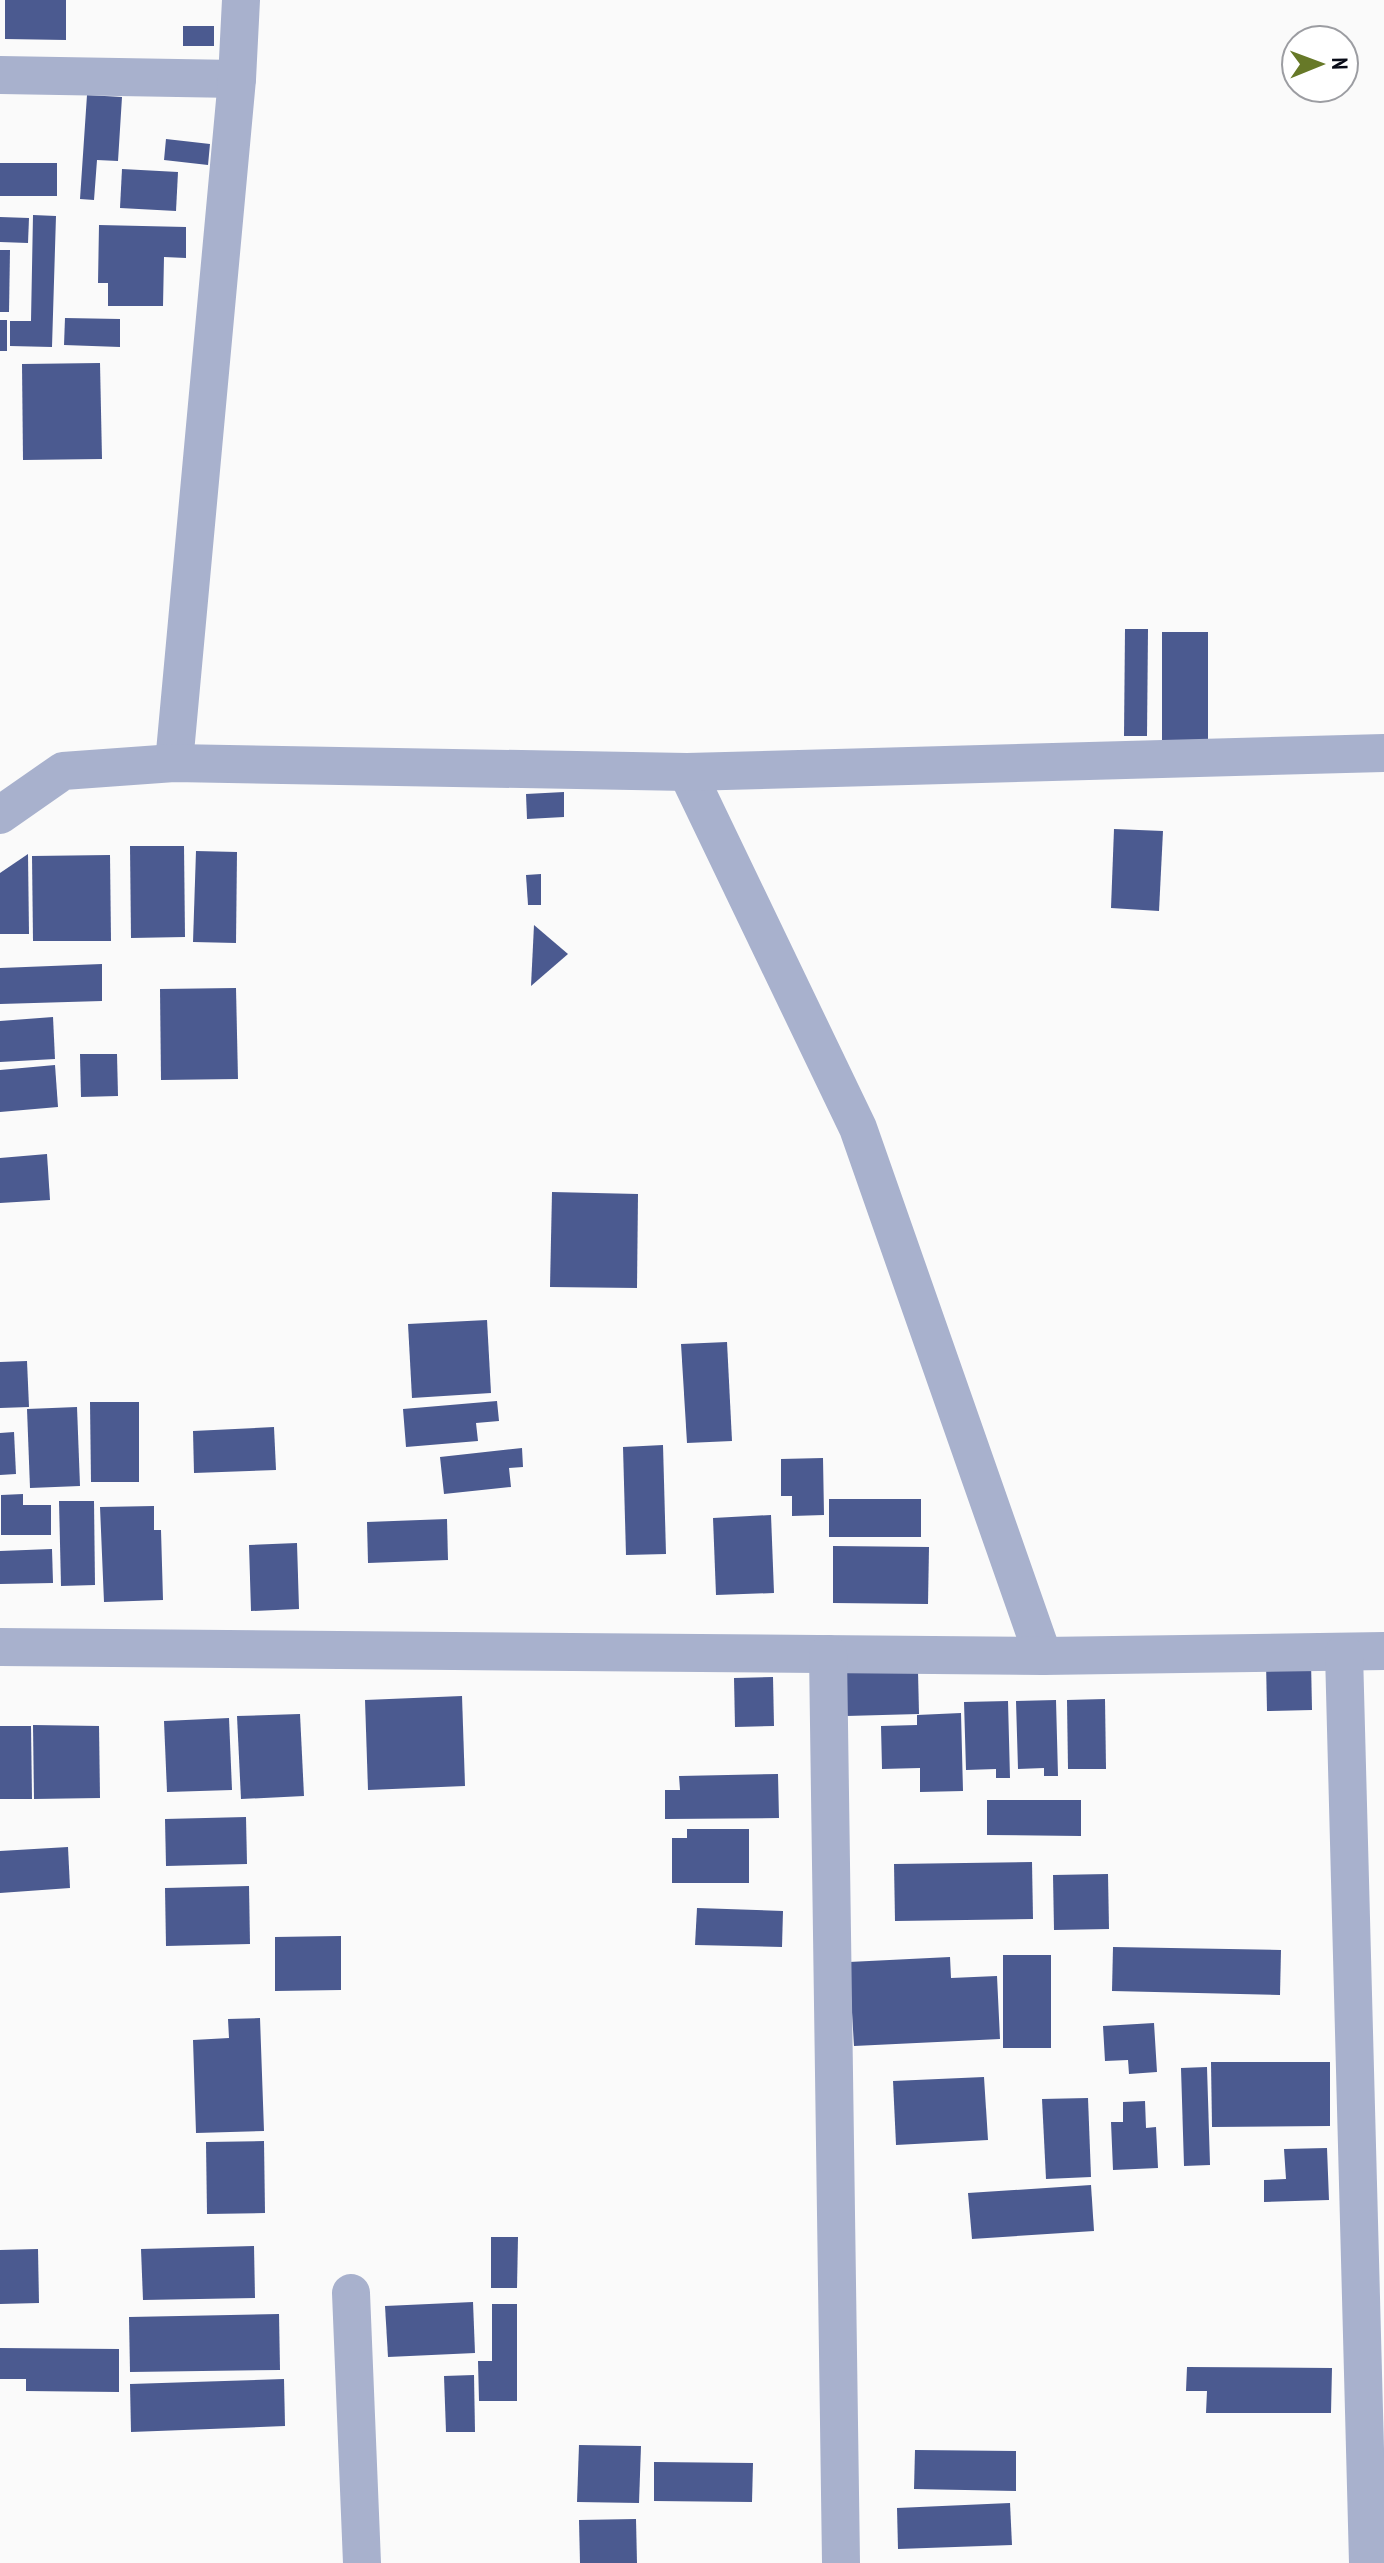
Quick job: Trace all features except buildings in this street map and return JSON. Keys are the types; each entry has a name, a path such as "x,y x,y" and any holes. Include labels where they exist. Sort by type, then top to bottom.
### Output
{"street":[{"path":"174,763 237,79 241,0"},
{"path":"0,75 237,79"},
{"path":"0,815 63,771 174,763 687,772 1384,753"},
{"path":"687,772 858,1128 1043,1656"},
{"path":"0,1647 1043,1656 1384,1651"},
{"path":"1344,1653 1368,2563"},
{"path":"828,1654 841,2563"},
{"path":"351,2293 362,2563"}]}
